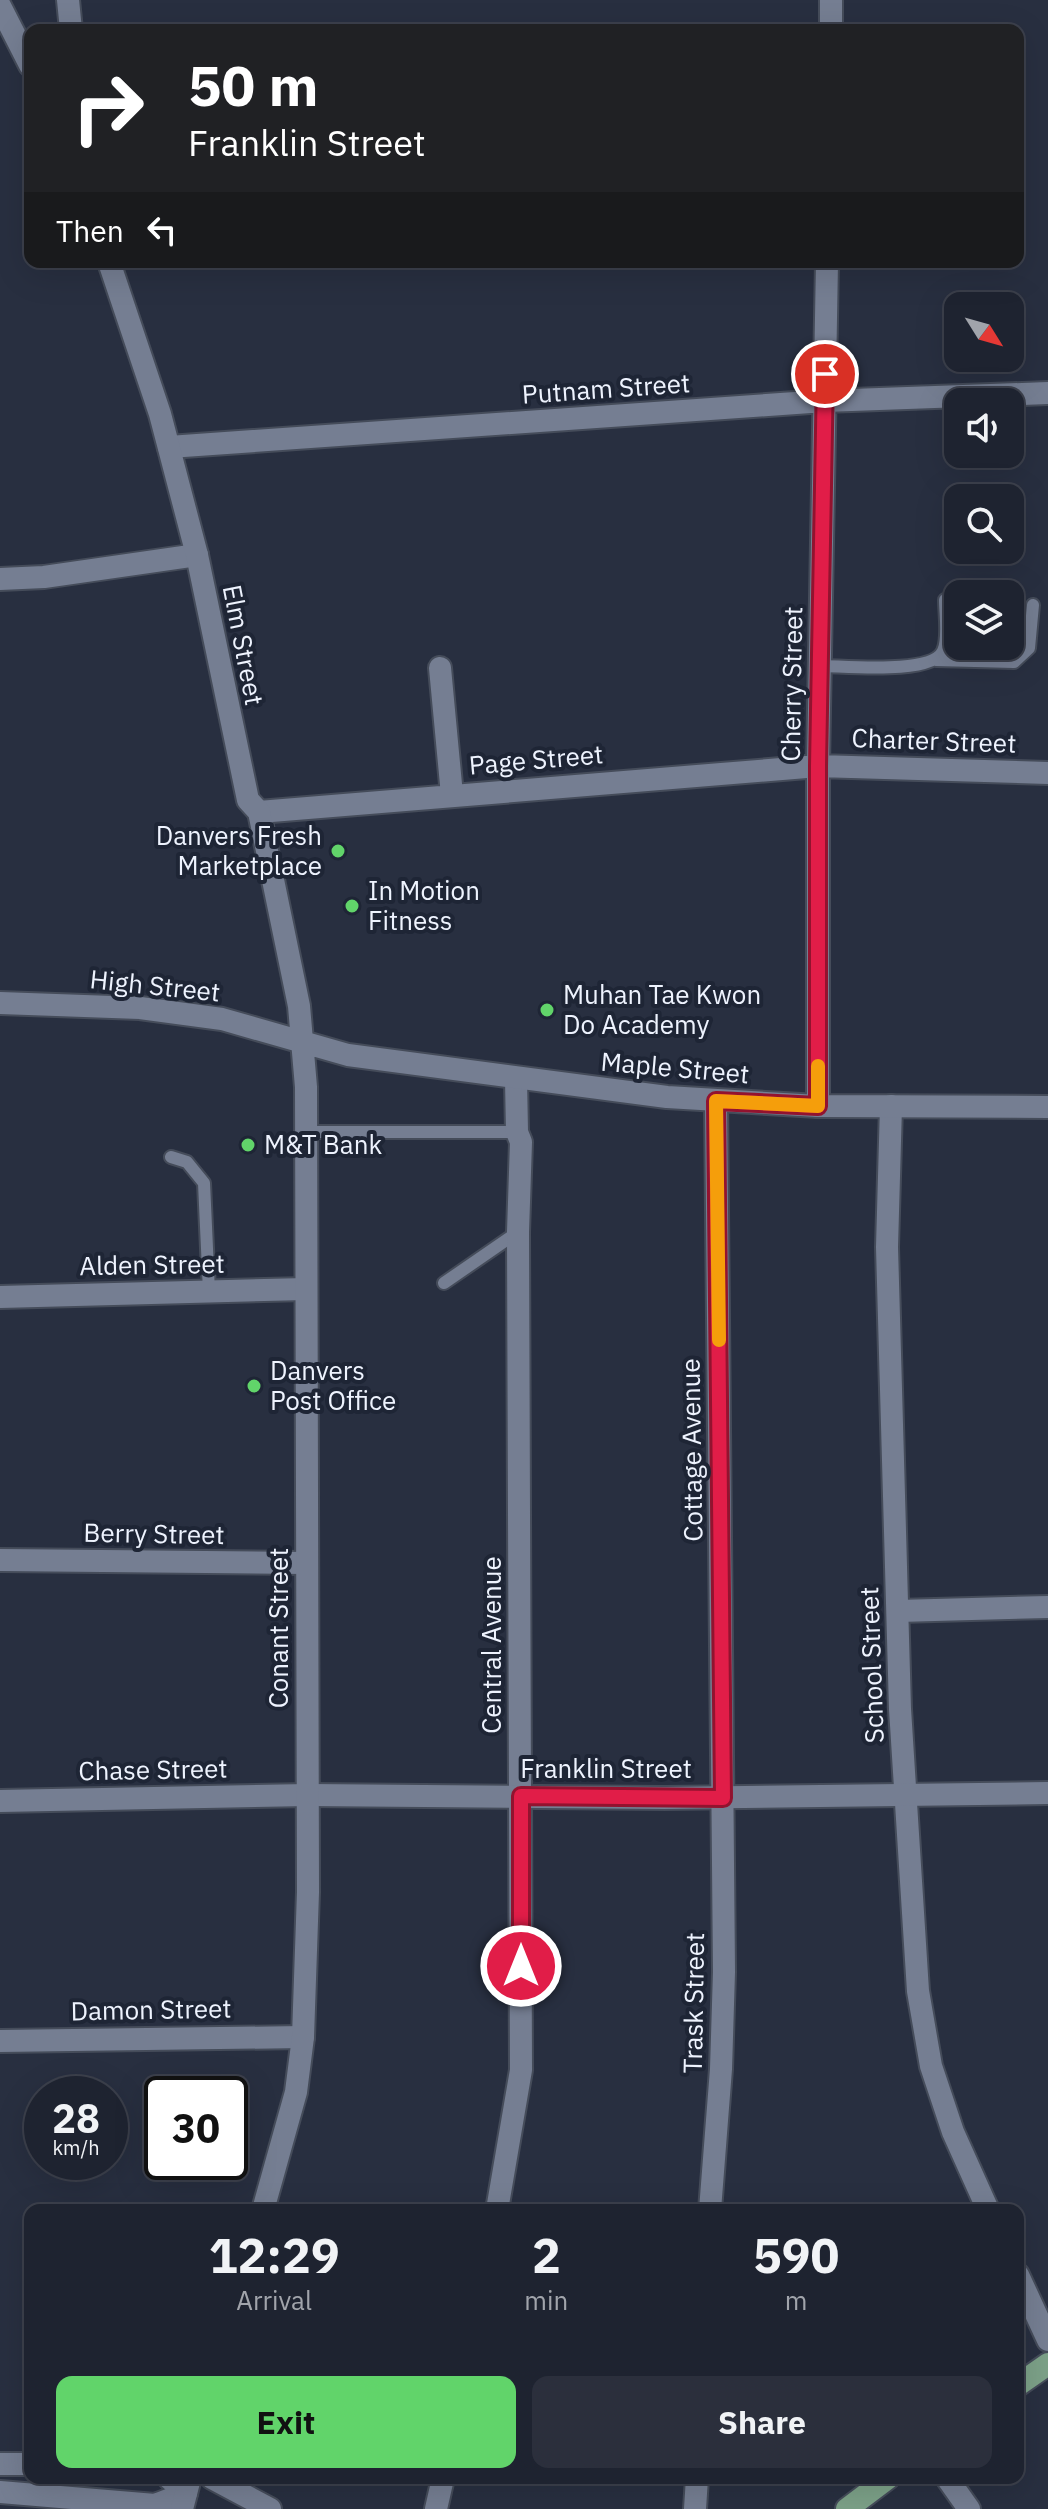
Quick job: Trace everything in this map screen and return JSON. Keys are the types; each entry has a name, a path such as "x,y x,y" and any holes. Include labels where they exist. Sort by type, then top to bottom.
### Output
{"main road":[{"path":"1024,2381 1048,2364"},
{"path":"847,2509 880,2484"}],"street":[{"path":"68,0 70,24"},
{"path":"831,0 831,24"},
{"path":"3,6 24,52"},
{"name":"Elm Street","path":"111,268 169,447 197,555 248,800 259,812 299,1006 302,1042"},
{"name":"Cherry Street","path":"818,1106 818,766 827,268"},
{"name":"Putnam Street","path":"169,447 824,401 1048,393"},
{"path":"0,579 44,577 197,555"},
{"path":"440,668 452,795"},
{"name":"Page Street","path":"259,812 818,766"},
{"name":"Charter Street","path":"818,766 1048,773"},
{"name":"High Street","path":"0,1003 140,1008 222,1019 302,1042"},
{"name":"Maple Street","path":"302,1042 348,1055 516,1079 716,1101 818,1106 1048,1107"},
{"name":"Conant Street","path":"265,2204 296,2092 303,2037 308,1795 302,1042"},
{"name":"Central Avenue","path":"498,2204 521,2070 518,1232 521,1142 517,1132 516,1079"},
{"name":"Cottage Avenue","path":"716,1101 723,1798"},
{"name":"School Street","path":"891,1106 887,1247 898,1611 918,1991 931,2066 953,2132 985,2204"},
{"name":"Alden Street","path":"0,1297 306,1289"},
{"name":"Berry Street","path":"0,1560 307,1563"},
{"path":"898,1611 1048,1607"},
{"name":"Franklin Street","path":"308,1795 723,1798 1048,1793"},
{"name":"Chase Street","path":"0,1801 308,1795"},
{"name":"Trask Street","path":"710,2204 721,2069 723,1798"},
{"name":"Damon Street","path":"0,2041 303,2037"},
{"path":"1024,2288 1048,2340"},
{"path":"0,2464 24,2464"},
{"path":"223,2484 270,2509"},
{"path":"436,2509 442,2484"},
{"path":"695,2509 697,2484"},
{"path":"951,2484 969,2509"},
{"path":"0,2492 155,2505 182,2490"}],"lane":[{"path":"820,666 921,666 936,660 1014,662 1029,648 1033,605"},
{"path":"936,660 944,650"},
{"path":"305,1132 517,1132"},
{"path":"171,1157 187,1162 204,1183 209,1292"},
{"path":"444,1283 518,1232"}],"slow traffic":[{"path":"719,1340 716,1101 818,1106 818,1066"}],"place":[{"name":"Danvers Fresh Marketplace","path":"338,851"},
{"name":"In Motion Fitness","path":"352,906"},
{"name":"Muhan Tae Kwon Do Academy","path":"547,1010"},
{"name":"M&T Bank","path":"248,1145"},
{"name":"Danvers Post Office","path":"254,1386"}],"route":[{"path":"521,1966 521,1796 723,1798 716,1101 818,1106 818,766 825,374"}]}
